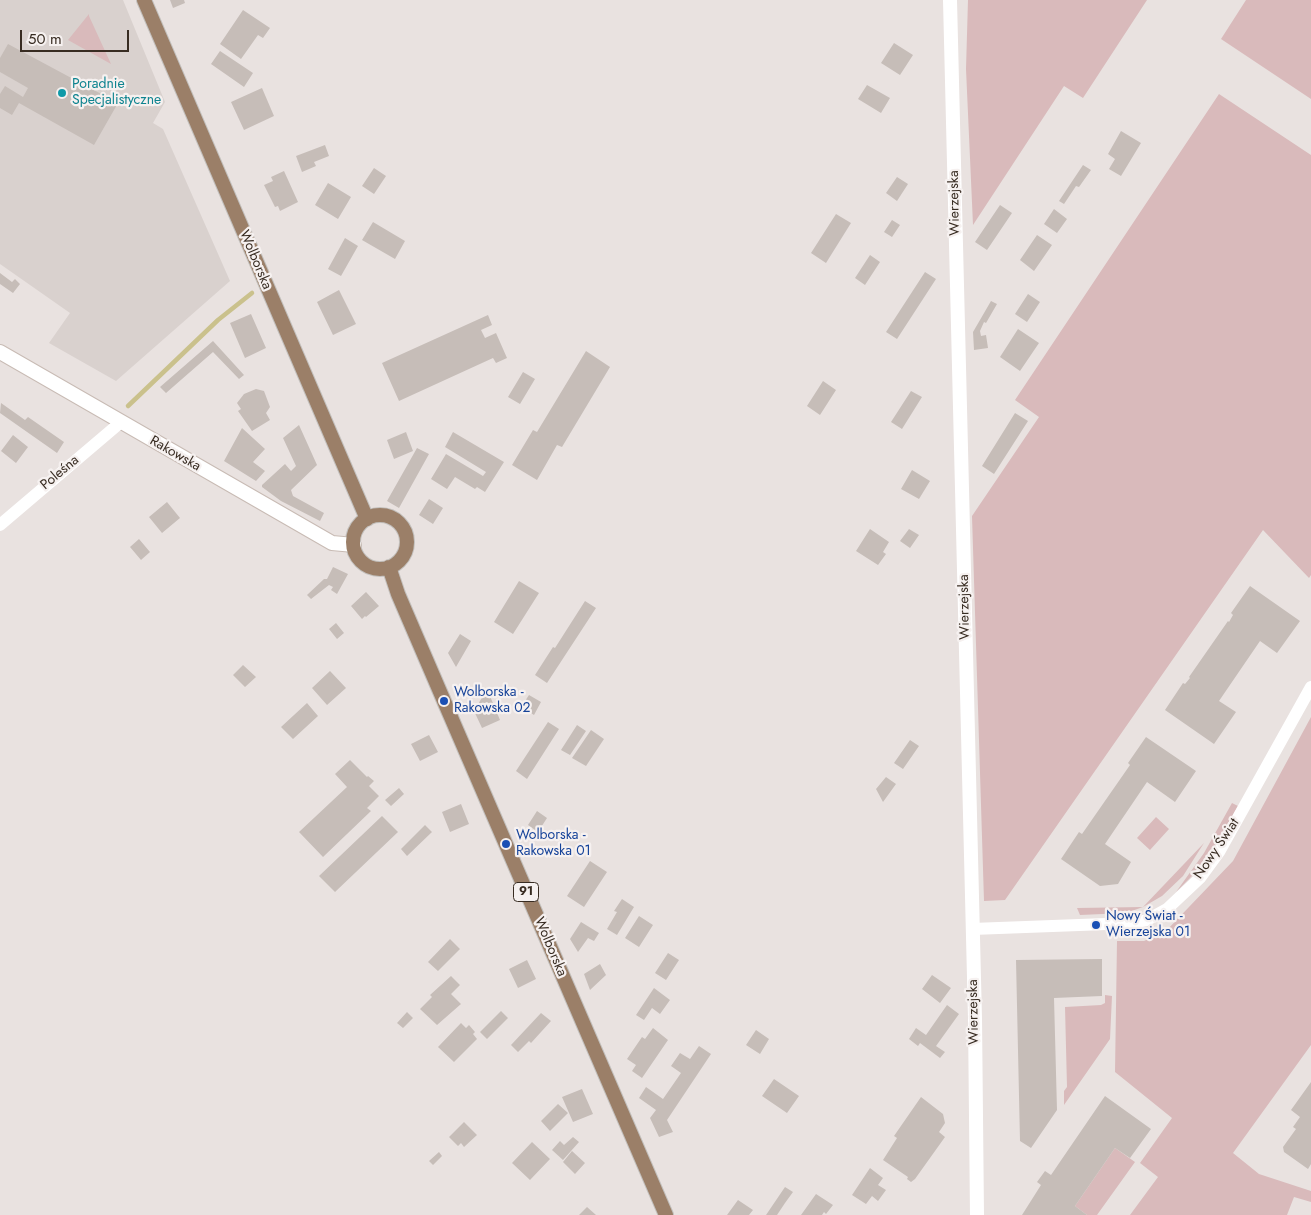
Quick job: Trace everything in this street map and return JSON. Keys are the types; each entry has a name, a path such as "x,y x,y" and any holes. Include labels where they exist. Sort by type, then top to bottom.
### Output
{"main road":[{"name":"Wolborska","path":"144,0 367,519"},
{"path":"374,516 389,516 401,524 405,531 407,546 405,553 401,559 389,567 373,568 360,559 354,545 355,533 358,527 367,519 374,516"},
{"name":"Wolborska","path":"389,567 398,594 666,1215"}],"street":[{"name":"Wierzejska","path":"950,0 977,1215"},
{"name":"Rakowska","path":"0,352 332,543 354,545"},
{"name":"Poleśna","path":"0,524 121,422"},
{"name":"Nowy Świat","path":"972,929 1132,923 1147,920 1167,909 1200,878 1219,852 1311,687"}],"shaded area":[{"path":"0,0 123,0 165,102 153,123 163,129 230,281 116,381 49,343 70,313 0,264"},
{"path":"968,0 1147,0 1083,98 1064,86 973,225 966,69"},
{"path":"1246,0 1311,0 1311,99 1221,39"},
{"path":"89,14 89,16 111,64 68,40"},
{"path":"1219,94 1311,155 1311,575 1309,578 1263,530 1005,900 984,901 972,516 1039,417 1015,400"},
{"path":"1311,717 1311,1045 1233,1153 1259,1174 1311,1191 1311,1202 1294,1197 1287,1215 1130,1215 1158,1177 1140,1163 1172,1118 1115,1072 1117,941 1144,941 1166,931 1233,861"},
{"path":"1232,803 1238,806 1218,842 1191,877 1176,892 1204,853"},
{"path":"1156,817 1169,829 1150,850 1137,838"},
{"path":"1204,843 1183,876 1162,896 1143,907"},
{"path":"1143,907 1126,913 1080,915 1077,908"},
{"path":"1105,995 1112,996 1110,1039 1064,1105 1064,1091 1067,1087 1065,1007 1101,1005 1105,1003"},
{"path":"1115,1148 1135,1162 1097,1215 1087,1215 1075,1206"}],"building":[{"path":"170,0 184,0 185,3 173,8"},
{"path":"243,10 270,28 263,38 258,35 241,59 220,44"},
{"path":"894,43 913,55 900,75 881,63"},
{"name":"Poradnie Specjalistyczne","path":"8,44 118,103 94,145 19,103 12,115 0,108 0,94 5,86 23,97 28,88 0,72 0,58"},
{"path":"220,51 253,73 244,87 211,64"},
{"path":"867,85 890,98 881,113 858,99"},
{"path":"262,88 274,116 244,130 231,102"},
{"path":"1121,131 1141,143 1121,176 1109,169 1115,159 1108,154"},
{"path":"325,145 329,156 314,162 316,166 302,172 296,156"},
{"path":"1083,165 1091,170 1079,187 1076,186 1064,204 1059,201"},
{"path":"374,168 386,176 374,194 362,186"},
{"path":"284,171 298,202 280,211 278,206 275,207 264,185 273,181 271,177"},
{"path":"897,177 908,184 897,201 886,193"},
{"path":"328,183 351,197 338,219 315,205"},
{"path":"1000,205 1012,213 987,250 975,242"},
{"path":"1054,209 1067,219 1057,233 1044,224"},
{"path":"836,214 851,223 826,263 811,253"},
{"path":"892,220 900,225 892,237 884,232"},
{"path":"373,222 405,241 395,259 362,240"},
{"path":"1037,235 1052,245 1034,271 1020,260"},
{"path":"345,238 358,246 341,276 328,269"},
{"path":"870,255 880,262 865,285 855,278"},
{"path":"925,272 936,279 897,339 886,332"},
{"path":"0,273 12,282 15,279 20,284 13,293 0,284"},
{"path":"339,290 356,324 333,335 317,302"},
{"path":"1028,294 1040,302 1027,322 1015,314"},
{"path":"991,301 997,304 980,331 981,336 986,335 988,348 974,350 973,332"},
{"path":"251,314 266,348 245,358 230,323"},
{"path":"488,315 492,325 481,330 485,338 496,333 507,358 496,363 493,358 399,401 382,363"},
{"path":"1018,329 1039,343 1020,371 1000,357"},
{"path":"213,341 244,375 239,379 213,352 166,393 160,387"},
{"path":"586,351 610,367 562,447 557,445 537,480 512,465 533,430 537,432"},
{"path":"523,372 535,379 520,404 508,397"},
{"path":"823,381 836,390 820,415 807,406"},
{"path":"256,389 264,391 270,407 266,413 270,420 252,431 238,411 241,409 237,403 244,394"},
{"path":"911,391 922,397 902,429 891,422"},
{"path":"1,403 25,420 28,417 64,442 57,453 0,413"},
{"path":"1015,413 1028,421 994,474 982,466"},
{"path":"299,425 317,465 291,490 293,496 324,513 320,521 281,501 262,487 285,464 291,471 296,466 283,438"},
{"path":"242,428 265,449 253,462 265,471 256,481 224,461"},
{"path":"406,432 413,451 394,459 387,440"},
{"path":"453,432 504,462 485,492 477,487 475,489 455,477 447,489 431,479 446,454 483,476 486,472 445,447"},
{"path":"13,435 28,447 16,463 1,451"},
{"path":"417,448 429,454 399,508 387,501"},
{"path":"912,470 930,481 919,499 901,489"},
{"path":"429,499 443,508 433,524 419,515"},
{"path":"167,502 180,518 162,533 149,517"},
{"path":"870,529 889,542 883,552 886,554 878,565 856,551"},
{"path":"909,529 919,535 910,548 900,541"},
{"path":"139,539 150,552 141,560 130,547"},
{"path":"333,567 348,574 337,594 331,590 333,587 329,585 311,599 307,595 324,579 327,579"},
{"path":"519,581 539,593 513,634 494,622"},
{"path":"1250,586 1300,621 1277,653 1260,641 1219,701 1236,712 1214,744 1165,710 1229,622 1233,615 1231,613"},
{"path":"366,592 379,606 362,619 351,606"},
{"path":"585,601 596,608 547,683 535,675"},
{"path":"336,623 344,633 337,639 329,629"},
{"path":"460,634 471,641 456,667 448,653"},
{"path":"243,665 256,677 245,687 233,675"},
{"path":"330,671 346,688 327,705 312,688"},
{"path":"487,689 500,720 482,728 474,711"},
{"path":"529,695 541,702 534,715 521,707"},
{"path":"307,703 318,716 293,739 281,727"},
{"path":"548,722 559,729 527,779 516,771"},
{"path":"577,725 586,731 570,755 561,750"},
{"path":"591,730 604,739 586,766 572,758"},
{"path":"429,735 438,752 420,761 411,744"},
{"path":"1146,737 1196,771 1175,802 1147,782 1105,844 1131,862 1118,884 1100,886 1061,859 1079,832 1082,834 1130,765 1128,763"},
{"path":"910,740 919,746 903,769 894,763"},
{"path":"350,760 367,777 374,781 369,786 379,796 367,808 371,811 323,857 299,832 347,787 335,774"},
{"path":"886,777 896,784 883,802 876,789"},
{"path":"399,788 404,794 391,806 385,800"},
{"path":"461,804 469,824 450,832 442,812"},
{"path":"537,811 547,818 538,832 528,825"},
{"path":"382,816 398,832 335,892 319,876"},
{"path":"425,825 432,832 407,856 401,849"},
{"path":"590,861 607,872 584,907 567,896"},
{"path":"622,899 634,907 617,935 607,929 617,912 614,911"},
{"path":"639,916 653,925 639,947 625,938"},
{"path":"581,922 599,933 594,941 588,938 578,952 570,939"},
{"path":"450,939 460,949 438,971 428,962"},
{"path":"668,953 679,960 666,980 655,973"},
{"path":"1102,959 1102,996 1054,998 1057,1110 1031,1148 1020,1141 1016,960"},
{"path":"527,960 536,979 518,988 509,969"},
{"path":"600,964 606,975 590,990 584,974"},
{"path":"932,975 951,988 940,1003 922,989"},
{"path":"451,976 460,985 451,994 461,1004 437,1025 420,1009 432,997 430,995"},
{"path":"654,988 670,1000 660,1014 652,1008 644,1020 636,1015"},
{"path":"947,1005 959,1014 936,1046 945,1052 940,1058 920,1043 918,1046 909,1039 916,1028 926,1035"},
{"path":"501,1011 508,1018 487,1039 480,1032"},
{"path":"407,1012 413,1018 403,1028 397,1023"},
{"path":"541,1013 551,1021 531,1043 529,1041 518,1052 511,1045"},
{"path":"461,1023 466,1028 469,1025 475,1032 473,1034 477,1039 454,1062 438,1047"},
{"path":"653,1028 668,1040 642,1078 632,1071 636,1065 627,1059 642,1037 645,1039"},
{"path":"756,1030 769,1039 760,1054 746,1045"},
{"path":"699,1046 711,1054 667,1120 673,1132 659,1137 650,1118 656,1110 639,1098 646,1087 663,1099 681,1073 671,1066 680,1053 690,1059"},
{"path":"774,1079 799,1096 787,1113 762,1096"},
{"path":"1311,1082 1311,1164 1308,1169 1284,1152 1283,1147 1296,1129 1293,1127 1300,1117 1291,1110"},
{"path":"582,1089 593,1114 573,1122 562,1097"},
{"path":"1105,1096 1151,1129 1130,1158 1115,1148 1075,1206 1087,1215 1022,1215 1041,1185 1037,1182 1045,1171 1051,1175"},
{"path":"921,1097 943,1114 945,1123 939,1132 945,1137 911,1182 907,1179 908,1177 883,1160 897,1138 894,1136"},
{"path":"558,1104 568,1113 550,1131 541,1121"},
{"path":"464,1122 477,1135 464,1147 461,1143 458,1146 449,1137"},
{"path":"573,1137 579,1142 563,1160 552,1150 560,1141 564,1145"},
{"path":"532,1142 550,1159 530,1180 512,1163"},
{"path":"572,1151 585,1163 575,1174 563,1162"},
{"path":"439,1152 442,1156 433,1165 429,1161"},
{"path":"870,1168 883,1178 878,1185 886,1190 878,1201 872,1196 866,1204 852,1195"},
{"path":"785,1187 793,1192 777,1215 766,1215"},
{"path":"816,1194 833,1205 826,1214 824,1212 822,1215 801,1215"},
{"path":"738,1200 753,1210 749,1215 727,1215"},
{"path":"587,1207 596,1215 579,1215"}],"waterway":[{"path":"128,406 218,320 252,293"}],"place":[{"name":"Poradnie Specjalistyczne","path":"62,93"},
{"name":"Wolborska - Rakowska 02","path":"444,701"},
{"name":"Wolborska - Rakowska 01","path":"506,844"},
{"name":"Nowy Świat - Wierzejska 01","path":"1096,925"}]}
